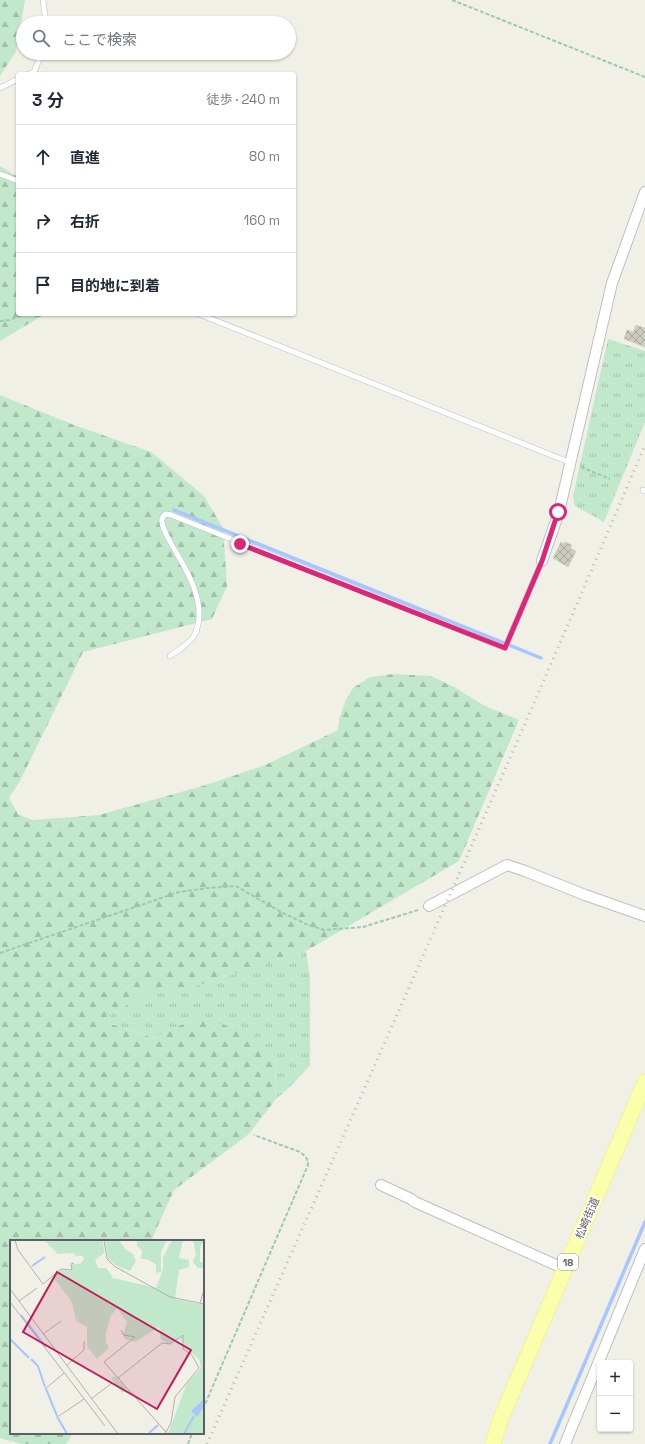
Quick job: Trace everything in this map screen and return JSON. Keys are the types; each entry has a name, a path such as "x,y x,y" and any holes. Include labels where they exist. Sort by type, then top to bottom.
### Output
{"main road":[{"name":"松崎街道","path":"493,1444 501,1418 645,1082"}],"street":[{"path":"542,561 555,524 571,463 612,283 645,192"},
{"path":"429,906 507,865 645,916"},
{"path":"381,1185 411,1199 414,1202 565,1269"},
{"path":"565,1444 645,1249"}],"lane":[{"path":"43,0 45,16"},
{"path":"34,72 39,60"},
{"path":"0,88 16,80"},
{"path":"0,174 16,179"},
{"path":"204,316 571,463"},
{"path":"170,656 193,638 198,624 199,613 195,592 186,569 164,529 161,520 166,514 505,648 542,561"}],"path":[{"path":"452,0 645,77"},
{"path":"0,321 20,316"},
{"path":"571,463 610,479"},
{"path":"0,953 179,892 208,888 236,886 281,912 306,924 324,930 363,927 429,906"},
{"path":"204,1406 308,1165 308,1160 300,1152 254,1135"},
{"path":"188,1444 192,1434"}],"green space":[{"path":"0,0 25,0 22,16 16,16 16,51 0,76"},
{"path":"0,166 16,176 16,316 42,316 0,341"},
{"path":"608,339 645,351 645,422 604,522 575,506 573,496"},
{"path":"0,395 74,425 151,452 204,496 223,528 227,586 212,619 83,652 20,781 9,798 18,814 32,820 99,815 206,785 265,765 338,730 339,720 345,702 353,688 370,677 394,674 431,676 454,687 485,706 519,720 459,861 306,951 180,991 149,991 110,1015 111,1024 153,1038 196,1018 252,1032 275,1060 276,1099 249,1134 174,1190 151,1240 10,1240 10,1434 72,1434 66,1444 21,1444 0,1438"},
{"path":"306,951 310,978 310,1065 294,1083 276,1099 275,1060 196,1018 153,1038 111,1024 110,1015 149,991 180,991"}],"building":[{"path":"636,325 645,328 645,347 624,339 627,330 633,332"},
{"path":"561,542 572,545 570,548 576,551 568,567 553,558"}],"waterway":[{"path":"174,510 541,658"},
{"path":"550,1444 645,1222"}],"railway":[{"path":"207,1444 483,820 645,445"}],"route":[{"path":"240,544 505,648 542,561 552,535 558,512"}]}
